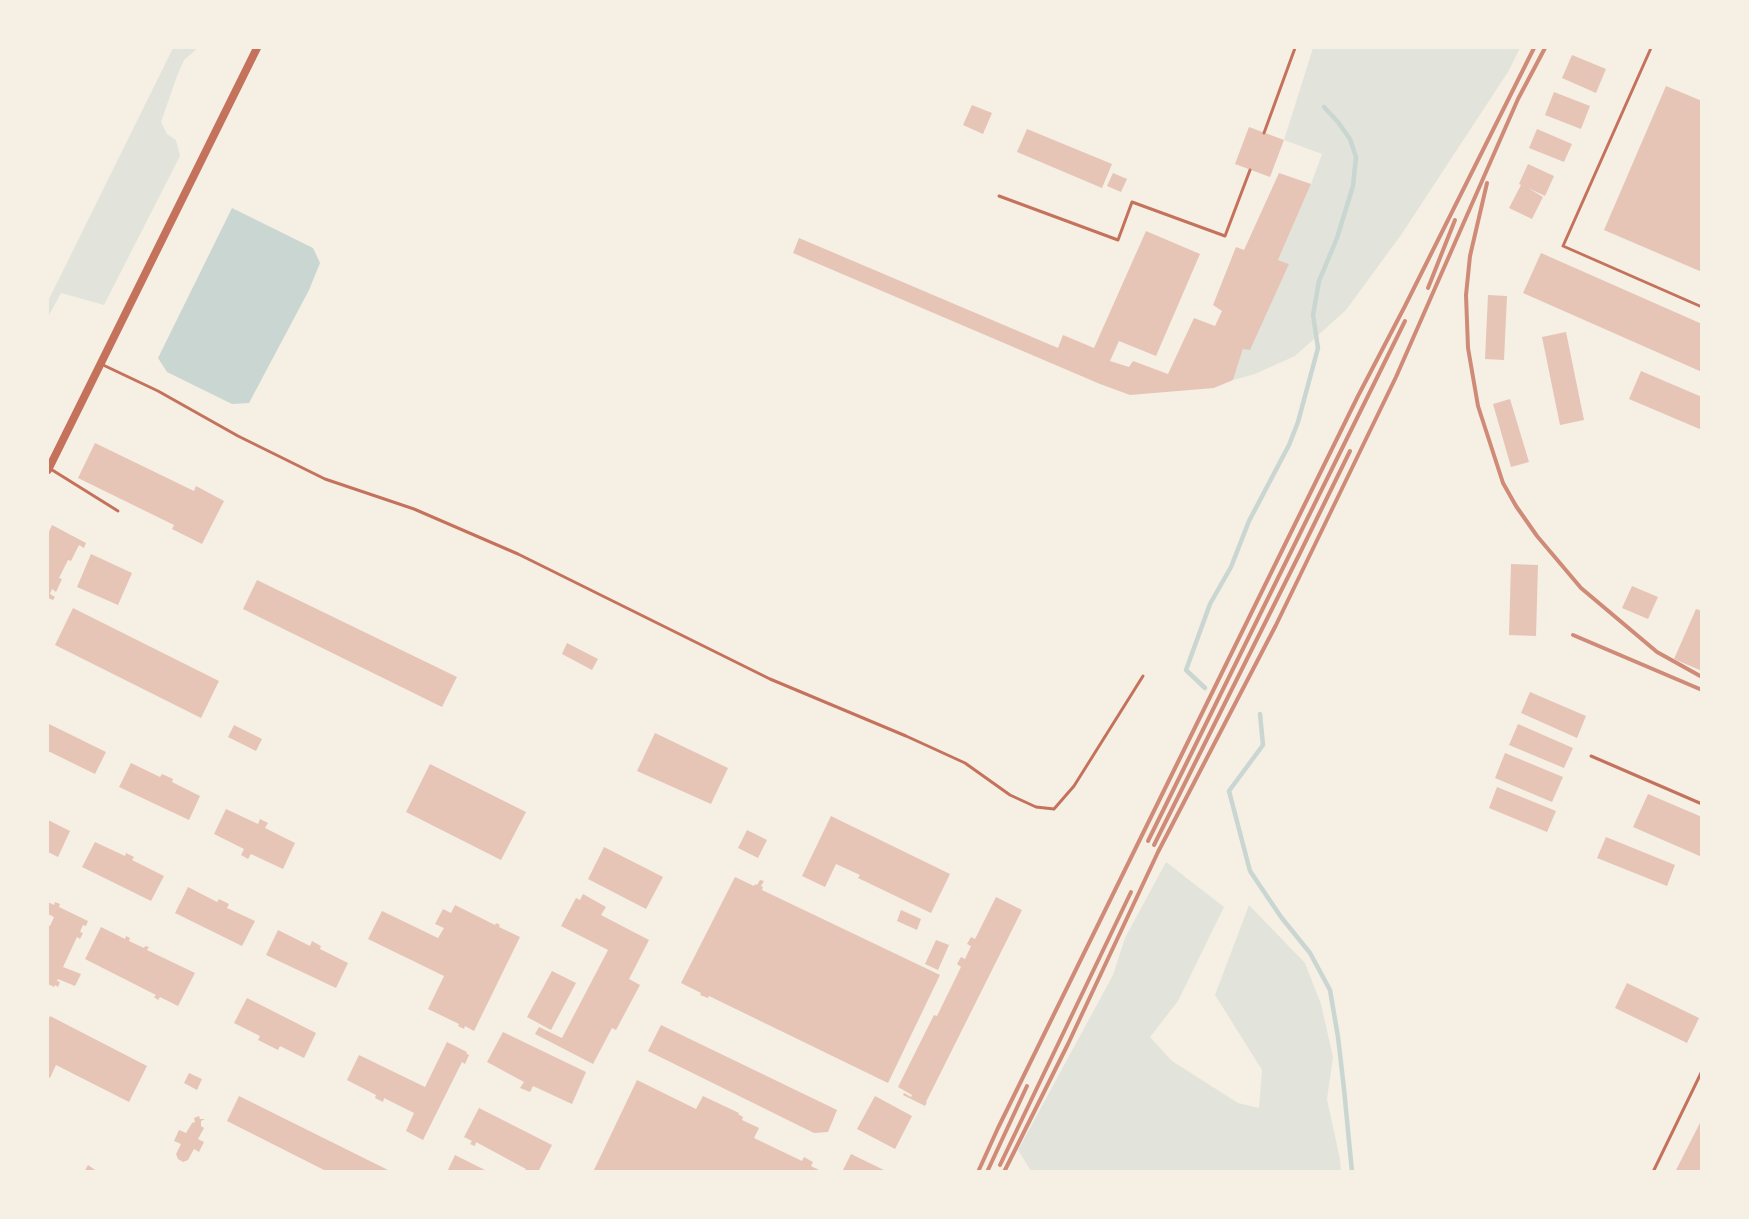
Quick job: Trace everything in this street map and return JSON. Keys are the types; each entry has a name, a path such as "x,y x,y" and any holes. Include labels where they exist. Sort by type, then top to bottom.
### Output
{"street":[{"path":"48,469 257,48"}],"lane":[{"path":"1264,133 1295,48"},
{"path":"1651,48 1563,246 1702,307"},
{"path":"999,196 1118,240 1132,202 1225,236 1250,170"},
{"path":"100,364 158,391 238,436 325,479 414,509 518,554 770,679 965,763 1010,795 1036,807 1054,809 1074,786 1143,676"},
{"path":"48,469 118,511"},
{"path":"1590,756 1702,804"},
{"path":"1653,1172 1702,1071"}],"shaded area":[{"path":"173,48 198,48 184,60 161,122 167,134 176,140 180,156 104,305 61,293 48,317 48,301"},
{"path":"1313,48 1520,48 1508,72 1401,235 1346,310 1295,356 1255,374 1233,380 1243,349 1289,264 1278,260 1322,154 1284,140"},
{"path":"232,208 313,248 320,263 309,290 249,403 232,404 167,372 158,358"},
{"path":"1166,862 1224,907 1178,1001 1150,1037 1172,1061 1238,1103 1259,1108 1262,1070 1215,995 1249,905 1305,963 1321,1004 1333,1057 1327,1099 1341,1171 1031,1171 1018,1150 1113,975 1125,938"}],"building":[{"path":"1572,55 1606,69 1596,93 1562,78"},
{"path":"1666,86 1702,101 1702,272 1604,230"},
{"path":"1554,92 1590,106 1581,129 1545,115"},
{"path":"972,105 992,113 983,134 963,125"},
{"path":"1249,127 1284,140 1270,177 1235,164"},
{"path":"1027,129 1112,164 1102,188 1017,152"},
{"path":"1537,129 1572,144 1564,162 1529,148"},
{"path":"1528,164 1554,176 1545,196 1528,188 1543,197 1532,219 1509,208 1521,185 1519,184"},
{"path":"1113,173 1127,179 1121,192 1107,186"},
{"path":"1279,173 1311,184 1278,260 1289,264 1250,350 1243,349 1233,380 1214,388 1130,395 1100,384 793,253 799,238 1058,348 1063,335 1094,348 1146,231 1200,254 1156,356 1119,341 1110,361 1129,367 1133,361 1168,374 1194,318 1215,326 1222,311 1213,305 1236,247 1244,250"},
{"path":"1541,253 1702,324 1702,372 1523,293"},
{"path":"1488,295 1507,296 1504,360 1485,359"},
{"path":"1566,332 1584,420 1560,425 1542,337"},
{"path":"1641,371 1702,397 1702,430 1629,399"},
{"path":"1510,399 1529,462 1511,467 1493,404"},
{"path":"95,443 194,491 196,486 224,501 202,544 172,529 174,525 78,478"},
{"path":"52,525 86,543 84,548 79,545 71,561 68,560 59,578 62,579 56,592 52,589 50,594 55,597 53,600 48,598 48,534"},
{"path":"91,554 132,573 118,605 77,587"},
{"path":"1511,564 1538,565 1536,636 1509,635"},
{"path":"257,580 457,677 442,707 243,609"},
{"path":"1632,586 1658,597 1648,619 1622,608"},
{"path":"73,608 219,681 201,718 55,645"},
{"path":"1696,609 1702,611 1702,671 1674,659"},
{"path":"567,643 598,659 592,670 562,654"},
{"path":"1530,692 1586,716 1577,738 1521,713"},
{"path":"49,724 106,752 95,774 48,751"},
{"path":"1518,724 1573,748 1564,768 1509,745"},
{"path":"234,725 262,739 256,751 228,737"},
{"path":"655,733 728,768 711,804 637,771"},
{"path":"1505,753 1563,777 1552,802 1495,778"},
{"path":"131,763 160,777 162,774 173,779 172,782 200,796 189,820 119,787"},
{"path":"430,764 526,812 501,860 406,812"},
{"path":"1497,787 1556,811 1547,832 1489,808"},
{"path":"1648,794 1702,817 1702,857 1633,827"},
{"path":"226,809 258,824 260,819 268,823 265,828 295,843 283,869 251,854 248,859 241,855 244,849 214,834"},
{"path":"831,816 950,874 931,913 858,878 860,875 836,864 825,887 802,876"},
{"path":"48,820 70,831 58,857 48,852"},
{"path":"747,830 767,840 758,858 738,848"},
{"path":"1606,837 1675,865 1667,886 1597,858"},
{"path":"95,842 125,856 126,853 134,857 132,860 164,876 151,901 82,867"},
{"path":"604,847 663,877 646,909 588,879"},
{"path":"735,877 754,886 760,880 764,881 761,886 763,887 762,890 940,975 888,1083 709,996 708,998 700,995 701,993 681,983"},
{"path":"188,887 217,902 219,899 229,904 227,908 255,921 242,946 175,913"},
{"path":"583,894 606,907 601,915 649,940 629,979 640,985 616,1030 612,1028 593,1064 535,1034 539,1027 562,1038 608,950 561,926 576,898 580,900"},
{"path":"996,897 1022,910 925,1106 903,1095 904,1093 911,1097 912,1095 898,1087 934,1015 937,1016 961,967 957,964 961,957 965,959 971,946 967,944 971,937 975,939"},
{"path":"48,902 54,905 55,902 60,904 59,907 88,921 86,926 83,925 80,932 83,933 80,939 77,937 63,967 81,974 75,986 58,979 57,981 60,982 58,987 48,984 48,925 50,926 54,917 48,914"},
{"path":"455,905 495,925 496,923 500,925 499,927 520,937 474,1031 465,1026 464,1029 458,1026 459,1024 428,1009 444,976 368,939 382,911 438,938 444,928 435,924 443,909 451,913"},
{"path":"901,910 921,919 917,930 897,921"},
{"path":"101,927 125,939 126,936 130,938 129,941 144,948 145,946 149,947 147,950 195,973 178,1006 160,997 158,1000 154,997 156,995 85,959"},
{"path":"278,930 310,946 312,941 321,946 320,949 348,963 336,988 266,955"},
{"path":"936,940 949,945 938,970 925,964"},
{"path":"552,971 576,983 551,1030 527,1017"},
{"path":"1627,983 1699,1018 1687,1043 1615,1008"},
{"path":"247,998 316,1033 304,1058 280,1046 278,1050 258,1040 260,1036 234,1023"},
{"path":"50,1016 147,1066 129,1102 56,1065 50,1078 48,1076 48,1021"},
{"path":"661,1025 837,1110 828,1132 814,1133 648,1051"},
{"path":"503,1032 586,1072 572,1104 533,1086 530,1092 520,1088 524,1082 487,1062"},
{"path":"447,1042 467,1052 469,1055 465,1064 462,1062 423,1140 406,1131 414,1113 384,1098 383,1102 375,1098 376,1095 347,1080 359,1055 425,1087"},
{"path":"189,1073 202,1079 197,1090 184,1083"},
{"path":"637,1080 696,1109 703,1096 739,1113 743,1117 742,1120 759,1128 754,1138 802,1161 804,1157 813,1162 811,1166 823,1172 593,1172"},
{"path":"239,1096 388,1170 387,1172 328,1172 227,1121"},
{"path":"875,1096 912,1116 895,1149 857,1129"},
{"path":"479,1108 552,1145 538,1172 524,1172 526,1169 476,1142 475,1146 470,1144 472,1141 464,1137"},
{"path":"199,1116 200,1119 205,1119 201,1121 201,1126 204,1128 198,1139 204,1142 199,1152 194,1149 188,1160 183,1162 178,1159 176,1154 181,1144 174,1141 179,1130 186,1133 192,1123 195,1122 194,1118"},
{"path":"1702,1119 1702,1172 1675,1172"},
{"path":"851,1154 888,1172 842,1172"},
{"path":"455,1155 489,1172 447,1172"},
{"path":"88,1165 98,1172 84,1172"}],"waterway":[{"path":"1205,688 1186,670 1210,604 1231,567 1249,521 1289,445 1298,422 1318,348 1313,315 1319,281 1337,238 1353,186 1356,157 1350,139 1324,107"},
{"path":"1260,714 1263,745 1229,791 1250,871 1281,917 1310,953 1330,990 1338,1037 1352,1172"}],"railway":[{"path":"978,1172 1358,396 1534,48"},
{"path":"1004,1172 1068,1044 1158,852 1276,625 1396,377 1518,99 1545,48"},
{"path":"1487,183 1470,256 1466,295 1468,348 1478,406 1503,483 1537,536 1581,588 1657,652 1702,677"},
{"path":"1428,288 1455,220"},
{"path":"1148,841 1405,321"},
{"path":"1154,845 1350,451"},
{"path":"1573,635 1702,690"},
{"path":"1000,1165 1131,892"},
{"path":"987,1172 1027,1086"}]}
